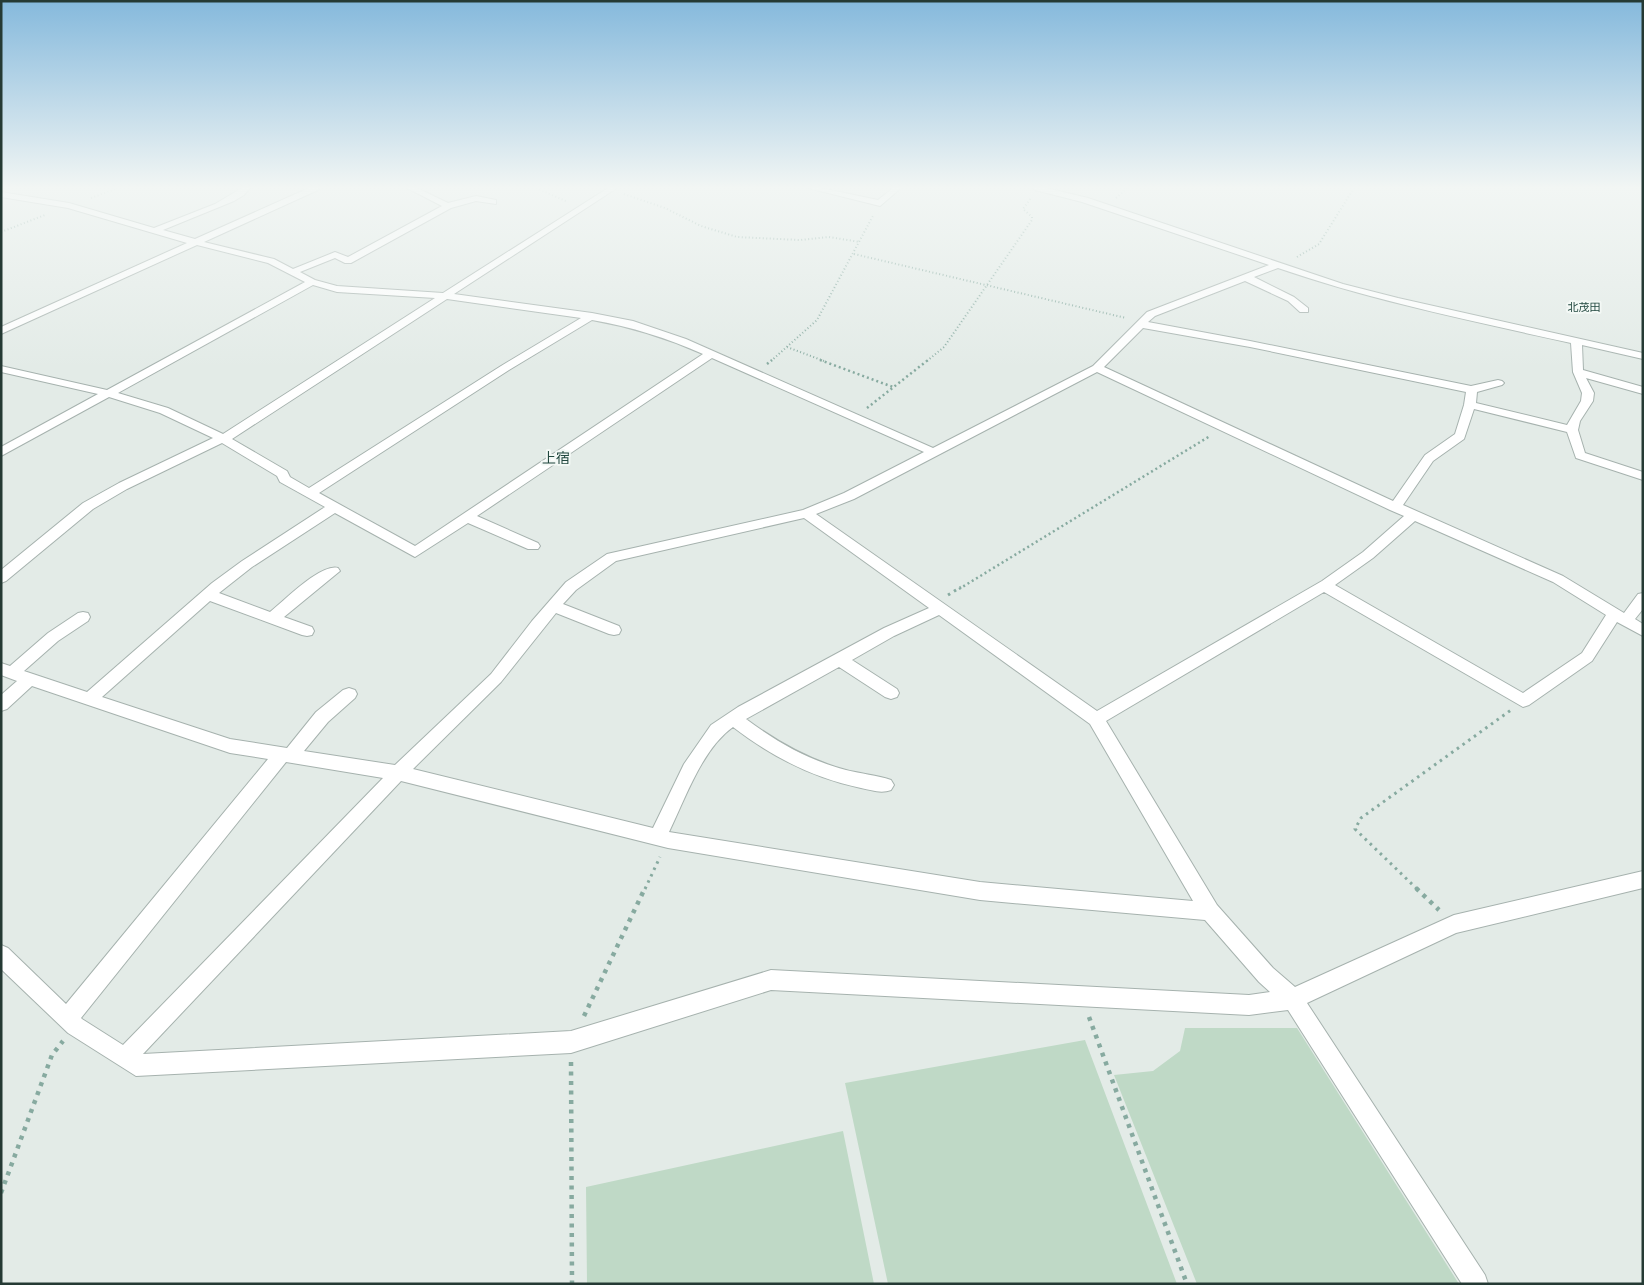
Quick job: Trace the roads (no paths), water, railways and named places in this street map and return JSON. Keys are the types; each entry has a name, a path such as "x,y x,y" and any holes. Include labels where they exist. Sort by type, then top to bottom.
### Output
{"street":[{"path":"1,331 181,248"},
{"path":"218,248 271,261 312,282 337,289 444,296 592,316 629,324 682,340 933,452"},
{"path":"292,272 335,254 348,261 372,248"},
{"path":"1,578 88,506 208,444 223,439 518,248"},
{"path":"1229,248 1340,286 1397,301 1643,356"},
{"path":"125,1058 398,773 496,678 571,586 612,557 806,513 849,496 1097,368 1151,314 1277,264"},
{"path":"1245,277 1291,299 1304,310"},
{"path":"1,452 312,282"},
{"path":"310,493 505,368 592,316"},
{"path":"1142,323 1472,390 1480,386 1498,383"},
{"path":"1576,341 1578,372 1588,393 1588,401 1574,421 1572,430 1580,455 1643,476"},
{"path":"1,369 107,393 185,420 223,439 283,474 284,479 415,552 711,354"},
{"path":"1097,368 1395,507 1558,579 1643,631"},
{"path":"1578,372 1643,391"},
{"path":"1395,507 1429,458 1460,436 1470,405 1472,390"},
{"path":"1470,405 1572,430"},
{"path":"91,698 208,595 247,564 335,507"},
{"path":"806,513 1096,720 1210,911 1266,975 1293,999 1476,1284"},
{"path":"1096,720 1324,586 1368,555 1414,515"},
{"path":"467,518 533,546"},
{"path":"273,618 315,582 333,571"},
{"path":"1324,586 1523,701 1587,657 1621,617 1643,598"},
{"path":"208,595 307,631"},
{"path":"554,606 614,630"},
{"path":"663,838 690,769 717,730 839,659 938,606"},
{"path":"7,670 83,618"},
{"path":"839,659 891,693"},
{"path":"7,670 230,746 398,773 663,838 980,891 1210,911"},
{"path":"1,705 30,678"},
{"path":"71,1022 287,755 322,717 349,694"},
{"path":"734,719 781,752 815,767 853,780 885,786"},
{"path":"1,955 71,1022 136,1065 571,1042 771,980 1249,1005 1293,999 1454,924 1643,879"}],"district":[{"name":"北茂田","path":"1584,307"},
{"name":"上宿","path":"556,458"}]}
